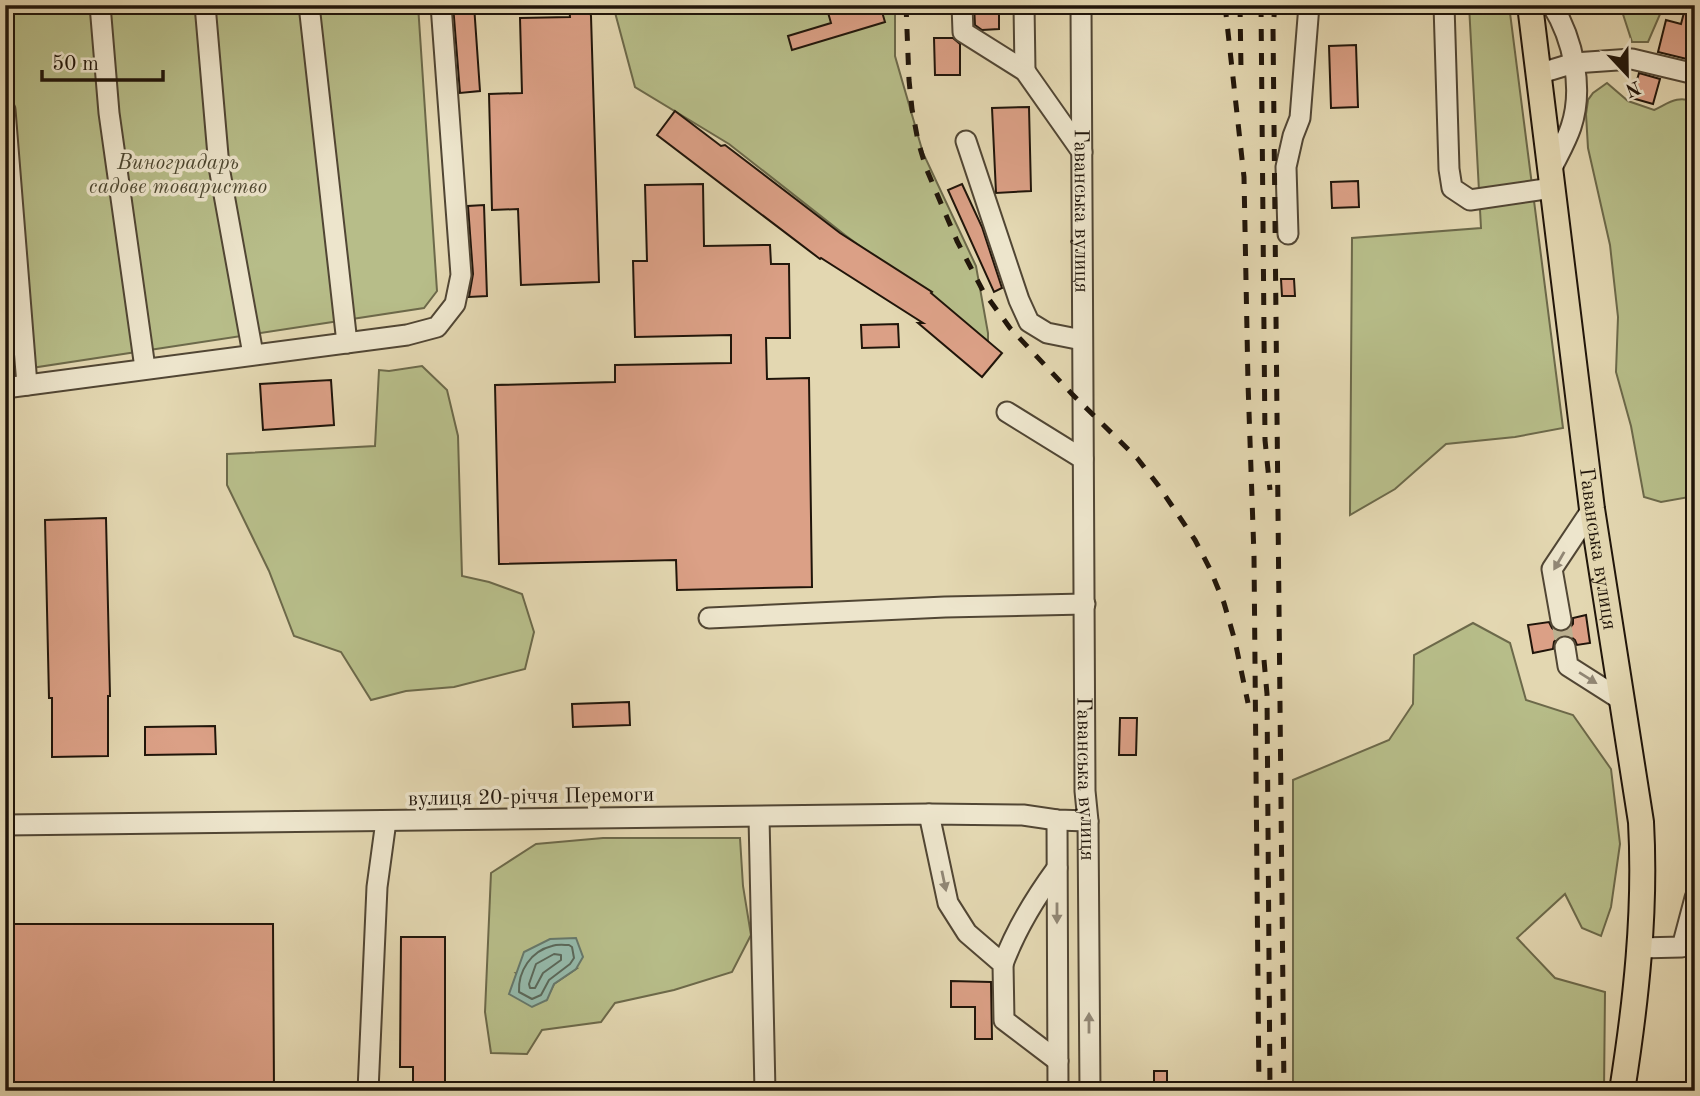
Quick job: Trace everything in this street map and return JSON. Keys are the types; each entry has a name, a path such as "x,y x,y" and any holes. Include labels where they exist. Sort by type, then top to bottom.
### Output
{"main road":[{"name":"Гаванська вулиця","path":"1530,5 1592,509 1641,822 1644,869 1639,948 1622,1091"}],"street":[{"path":"100,5 109,113 145,368"},
{"path":"205,5 219,167 254,354"},
{"path":"310,5 347,343"},
{"path":"5,388 407,335 436,327 455,304 461,275 442,5"},
{"path":"962,5 963,32 1025,71 1082,152"},
{"path":"1024,5 1025,71"},
{"name":"Гаванська вулиця","path":"1081,5 1085,792 1088,821 1090,1091"},
{"path":"1288,234 1286,167 1300,118 1309,5"},
{"path":"1444,5 1449,169 1452,188 1470,200 1551,180 1571,126 1576,98 1570,41 1552,5"},
{"path":"1538,74 1574,63 1632,59 1695,74"},
{"path":"5,110 27,385"},
{"path":"966,141 1019,300 1029,322 1047,334 1082,340"},
{"path":"1007,412 1083,459"},
{"path":"1561,620 1552,569 1592,509"},
{"path":"709,618 945,607 1085,604"},
{"path":"1566,647 1568,666 1623,701"},
{"path":"929,814 948,903 967,933 1003,964"},
{"name":"вулиця 20-річчя Перемоги","path":"5,825 929,814 1023,816 1088,821"},
{"path":"759,817 765,1091"},
{"name":"Гаванська вулиця","path":"1057,820 1058,1091"},
{"path":"368,1091 377,887 386,821"},
{"path":"1057,867 1011,942 1003,964 1004,1020 1058,1061"},
{"path":"1639,948 1682,947 1695,898"}],"green space":[{"name":"Виноградарь садове товариство","path":"5,5 418,5 437,291 424,308 5,372"},
{"path":"613,5 895,5 895,56 923,153 976,266 988,341 845,235 729,144 635,87"},
{"path":"1469,5 1509,5 1563,428 1515,437 1446,444 1395,489 1350,515 1352,238 1481,228"},
{"path":"1620,5 1664,5 1648,42 1632,42"},
{"path":"1607,83 1628,101 1654,110 1678,100 1695,102 1695,496 1661,502 1644,497 1631,426 1616,372 1618,317 1610,245 1588,148 1586,114 1588,100"},
{"path":"422,366 447,390 458,436 462,576 522,594 534,632 525,669 454,687 406,691 371,700 341,652 294,636 269,571 227,485 227,454 375,446 379,370"},
{"path":"1473,623 1510,643 1526,700 1573,715 1611,769 1620,844 1611,907 1601,936 1582,928 1565,894 1517,938 1555,978 1605,992 1604,1091 1293,1091 1293,780 1389,740 1413,704 1414,655"},
{"path":"603,838 740,838 743,886 751,935 732,972 674,990 615,1003 601,1022 542,1030 527,1054 491,1053 485,1012 491,873 536,844","holes":["576,969 554,984 546,1000 516,973"]}],"water":[{"path":"576,938 583,957 576,969 554,984 547,1000 532,1007 509,994 524,952 550,939"}],"building":[{"path":"453,5 474,5 480,91 460,93"},
{"path":"569,5 589,5 591,16 599,282 521,285 518,209 492,210 489,94 522,93 520,18 570,17"},
{"path":"841,5 880,5 885,22 792,50 788,36 831,23 827,9"},
{"path":"974,5 999,5 999,29 982,30 975,25"},
{"path":"1686,5 1695,5 1695,61 1658,52 1666,20 1681,24"},
{"path":"934,38 953,38 960,44 960,75 935,75"},
{"path":"1356,45 1358,107 1331,108 1329,46"},
{"path":"1639,73 1660,79 1653,104 1632,98"},
{"path":"1029,107 1031,191 996,193 992,108"},
{"path":"675,111 721,146 725,145 840,233 932,292 1002,353 982,377 918,323 923,323 820,259 657,135"},
{"path":"1358,181 1359,207 1332,208 1331,182"},
{"path":"703,184 704,246 770,245 771,264 789,264 790,338 766,338 767,379 809,378 812,587 677,590 676,560 499,564 495,385 615,382 615,365 731,363 731,335 635,337 633,261 647,261 645,185"},
{"path":"962,184 982,227 1002,288 994,292 948,190"},
{"path":"484,205 487,296 469,297 473,274 468,206"},
{"path":"1281,279 1294,279 1295,296 1282,296"},
{"path":"898,324 899,347 862,348 861,325"},
{"path":"331,380 334,425 263,430 260,384"},
{"path":"106,518 110,696 108,756 52,757 45,520"},
{"path":"1586,615 1590,643 1577,645 1570,636 1562,635 1554,642 1553,649 1533,653 1528,625 1549,622 1557,632 1562,632 1573,624 1573,618"},
{"path":"629,702 630,725 573,727 572,704"},
{"path":"1120,718 1137,718 1136,755 1119,755"},
{"path":"215,726 216,754 145,755 145,727"},
{"path":"9,924 273,924 274,1091 9,1091"},
{"path":"401,937 445,937 445,1091 413,1091 413,1067 400,1067"},
{"path":"951,981 991,982 992,1039 975,1039 975,1007 951,1007"},
{"path":"1154,1071 1167,1071 1167,1091 1154,1091"}],"tunnel":[{"path":"1561,620 1565,647"}],"railway":[{"path":"906,5 909,80 918,141 926,168 957,241 983,291 1010,328 1137,458 1195,540 1224,603 1248,703"},
{"path":"1225,5 1244,177 1254,556 1259,1091"},
{"path":"1240,5 1241,69"},
{"path":"1261,5 1265,440 1270,490"},
{"path":"1275,5 1273,28 1284,1091"},
{"path":"1264,660 1267,694 1270,1091"}]}
